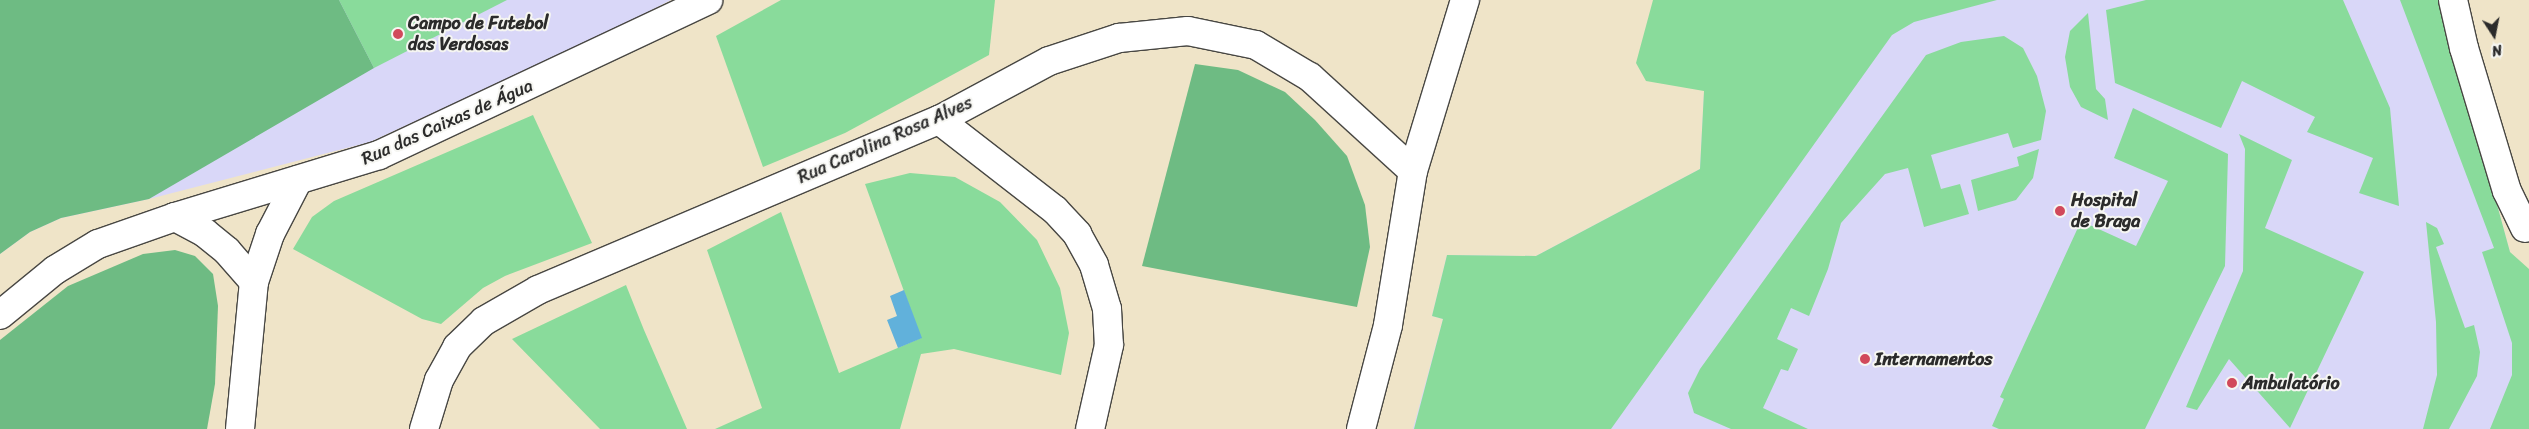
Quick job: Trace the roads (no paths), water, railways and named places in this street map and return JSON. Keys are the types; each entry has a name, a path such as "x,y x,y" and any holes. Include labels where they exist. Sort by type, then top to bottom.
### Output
{"street":[{"name":"Rua das Caixas de Água","path":"0,315 55,270 98,244 174,217 388,151 708,0"},
{"path":"1361,429 1388,325 1414,171 1465,0"},
{"path":"2454,0 2464,48 2507,191 2525,228"},
{"name":"Rua Carolina Rosa Alves","path":"424,429 438,380 457,347 484,321 538,290 938,120 1049,61 1083,48 1119,38 1188,31 1256,45 1310,77 1414,171"},
{"path":"938,120 1055,210 1076,234 1094,265 1107,309 1109,345 1090,429"},
{"path":"240,429 254,282 270,234 298,180"},
{"path":"174,217 220,245 254,282"}],"water":[{"path":"904,290 922,338 898,348 887,320 897,316 890,296"}],"place":[{"name":"Campo de Futebol das Verdosas","path":"398,34"},
{"name":"Hospital de Braga","path":"2060,211"},
{"name":"Internamentos","path":"1865,359"},
{"name":"Ambulatório","path":"2232,383"}]}
